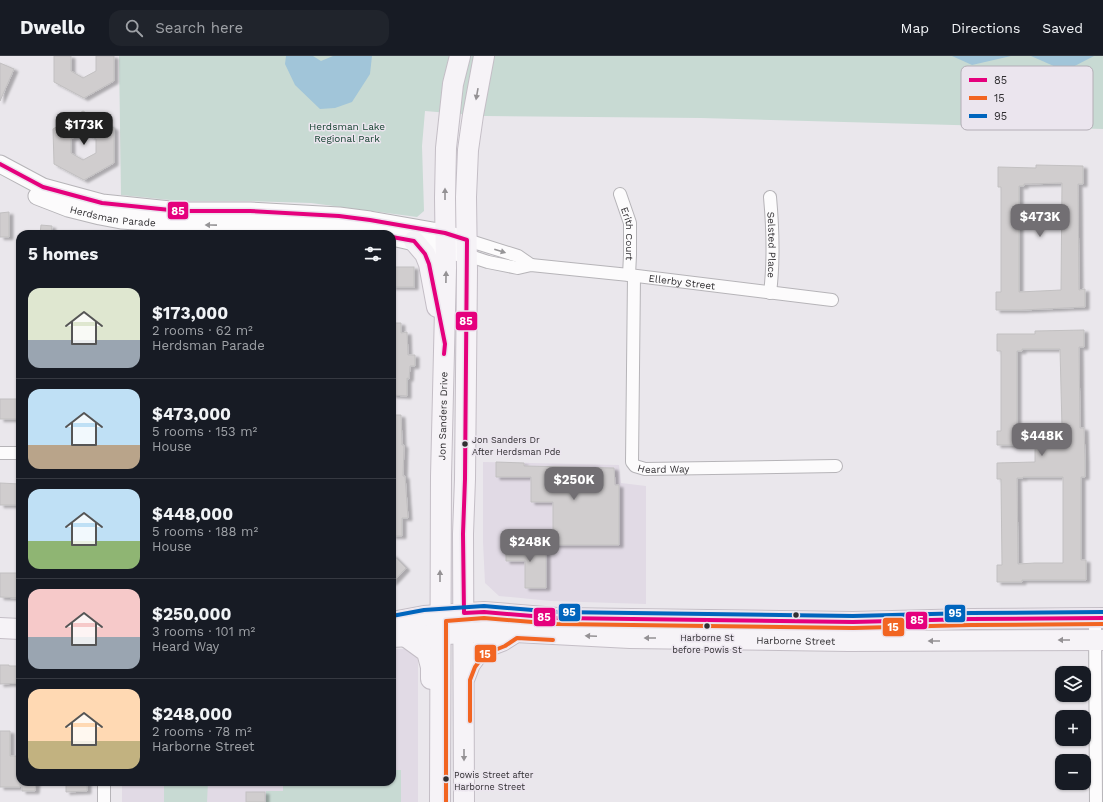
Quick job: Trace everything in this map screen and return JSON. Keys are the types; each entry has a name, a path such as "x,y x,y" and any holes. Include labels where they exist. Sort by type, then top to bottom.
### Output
{"main road":[{"name":"Jon Sanders Drive","path":"440,802 441,476 445,344 446,148 453,84 460,56"},
{"path":"450,113 460,85 484,56"},
{"path":"464,802 463,534 465,479 466,197 468,150 484,56"},
{"name":"Herdsman Parade","path":"0,164 43,187 102,204 180,223 250,211 339,216 370,220 467,248"},
{"name":"Herdsman Parade","path":"0,176 40,197 68,208 121,220 310,227 347,230"},
{"name":"Herdsman Parade","path":"396,238 414,241 446,241"},
{"path":"414,241 425,254 445,344"},
{"name":"Harborne Street","path":"464,623 484,612 558,618 853,622 1099,618"},
{"name":"Harborne Street","path":"396,621 424,616 440,625"},
{"path":"971,619 971,640"},
{"name":"Harborne Street","path":"399,637 440,625 464,623 515,632 630,638 1099,640"},
{"path":"0,628 16,629"},
{"path":"464,679 470,664 481,649 502,641 515,632"},
{"path":"399,637 427,652 431,667 431,687 440,711"},
{"path":"0,638 16,638"}],"street":[{"name":"Erith Court","path":"620,194 630,223 630,255 632,276"},
{"name":"Selsted Place","path":"770,197 773,224 773,270 770,293"},
{"name":"Ellerby Street","path":"467,248 518,256 531,264 832,300"},
{"name":"Heard Way","path":"632,276 632,462 635,466 645,469 836,466"},
{"path":"0,452 16,453"},
{"path":"1099,618 1099,800"},
{"path":"104,786 104,802"}],"shaded area":[{"path":"483,462 619,465 621,483 646,486 646,604 551,601 499,596 485,583 483,542"},
{"path":"396,649 409,649 418,659 418,802 122,802 122,786 396,786"}],"green space":[{"name":"Herdsman Lake Regional Park","path":"119,56 1103,56 1103,129 1093,129 1093,66 961,66 961,125 701,118 485,116 425,111 422,146 424,211 417,217 311,203 180,201 121,195"},
{"path":"396,770 401,770 401,802 266,802 266,791 283,791 283,786 396,786"},
{"path":"164,786 208,786 207,802 164,802"}],"water":[{"path":"286,56 313,56 321,61 333,56 372,56 370,74 352,102 335,108 320,109 295,85 285,64"},
{"path":"952,56 1011,56 972,65"},
{"path":"1031,56 1094,56 1075,66 1054,66"}],"building":[{"path":"54,56 71,56 71,71 83,78 96,71 96,56 114,56 114,81 84,98 54,82"},
{"path":"0,63 14,69 0,101"},
{"path":"83,111 114,128 114,163 84,180 54,164 53,129","holes":["83,132 96,139 96,153 83,160 71,153 71,139"]},
{"path":"1036,165 1083,166 1083,184 1078,184 1079,290 1085,289 1085,307 996,310 996,292 1001,292 1001,187 998,187 998,167 1036,168","holes":["1062,183 1061,290 1019,292 1019,186 1024,186 1024,184"]},
{"path":"9,212 9,237 0,237 0,213"},
{"path":"41,225 52,226 52,230 40,230"},
{"path":"396,267 414,267 414,287 396,287"},
{"path":"396,323 401,323 401,333 407,332 408,355 415,355 415,366 410,366 409,379 407,378 407,396 396,395"},
{"path":"1084,330 1084,347 1079,347 1080,428 1084,428 1085,460 1085,477 1081,477 1081,560 1086,560 1086,580 1022,580 1022,582 997,582 997,565 1002,565 1001,479 997,479 997,463 1035,462 1035,445 997,445 997,431 1001,431 1001,351 997,351 997,334 1035,334 1035,331","holes":["1022,349 1060,349 1062,428 1017,430 1017,351 1022,351","1063,477 1063,563 1018,564 1017,478"]},
{"path":"0,399 16,399 16,419 0,419"},
{"path":"396,415 401,415 402,445 404,445 403,476 405,476 408,518 402,518 402,536 396,536"},
{"path":"496,462 524,463 524,466 614,468 615,485 619,485 619,545 553,545 553,502 531,502 531,477 496,477"},
{"path":"0,483 16,484 16,505 0,505"},
{"path":"506,545 546,545 546,588 525,588 525,561 506,561"},
{"path":"396,558 406,568 396,579"},
{"path":"0,573 16,573 16,598 0,597"},
{"path":"0,665 16,666 16,683 0,684"},
{"path":"0,731 10,731 10,756 16,756 16,786 20,787 0,787"},
{"path":"22,786 36,786 35,791 22,791"},
{"path":"66,786 87,786 87,791 66,792"},
{"path":"246,792 265,792 265,802 246,802"}],"transit line":[{"name":"85","path":"0,164 43,187 102,203 180,211 250,211 339,216 445,233 467,240 465,479 463,534 464,613 484,612 557,618 853,622 1103,618"},
{"name":"85","path":"396,238 414,241 425,254 429,264 445,344 444,354"},
{"name":"95","path":"396,615 424,610 484,606 557,612 853,616 1103,612"},
{"name":"15","path":"446,802 446,621 484,618 557,624 853,628 1103,624"},
{"name":"15","path":"470,721 470,680 475,667 485,654 505,646 517,638 553,640"}],"place":[{"name":"Jon Sanders Dr After Herdsman Pde","path":"465,444"},
{"name":"Harborne St before Powis St","path":"707,626"},
{"name":"Powis Street after Harborne Street","path":"446,779"}]}
